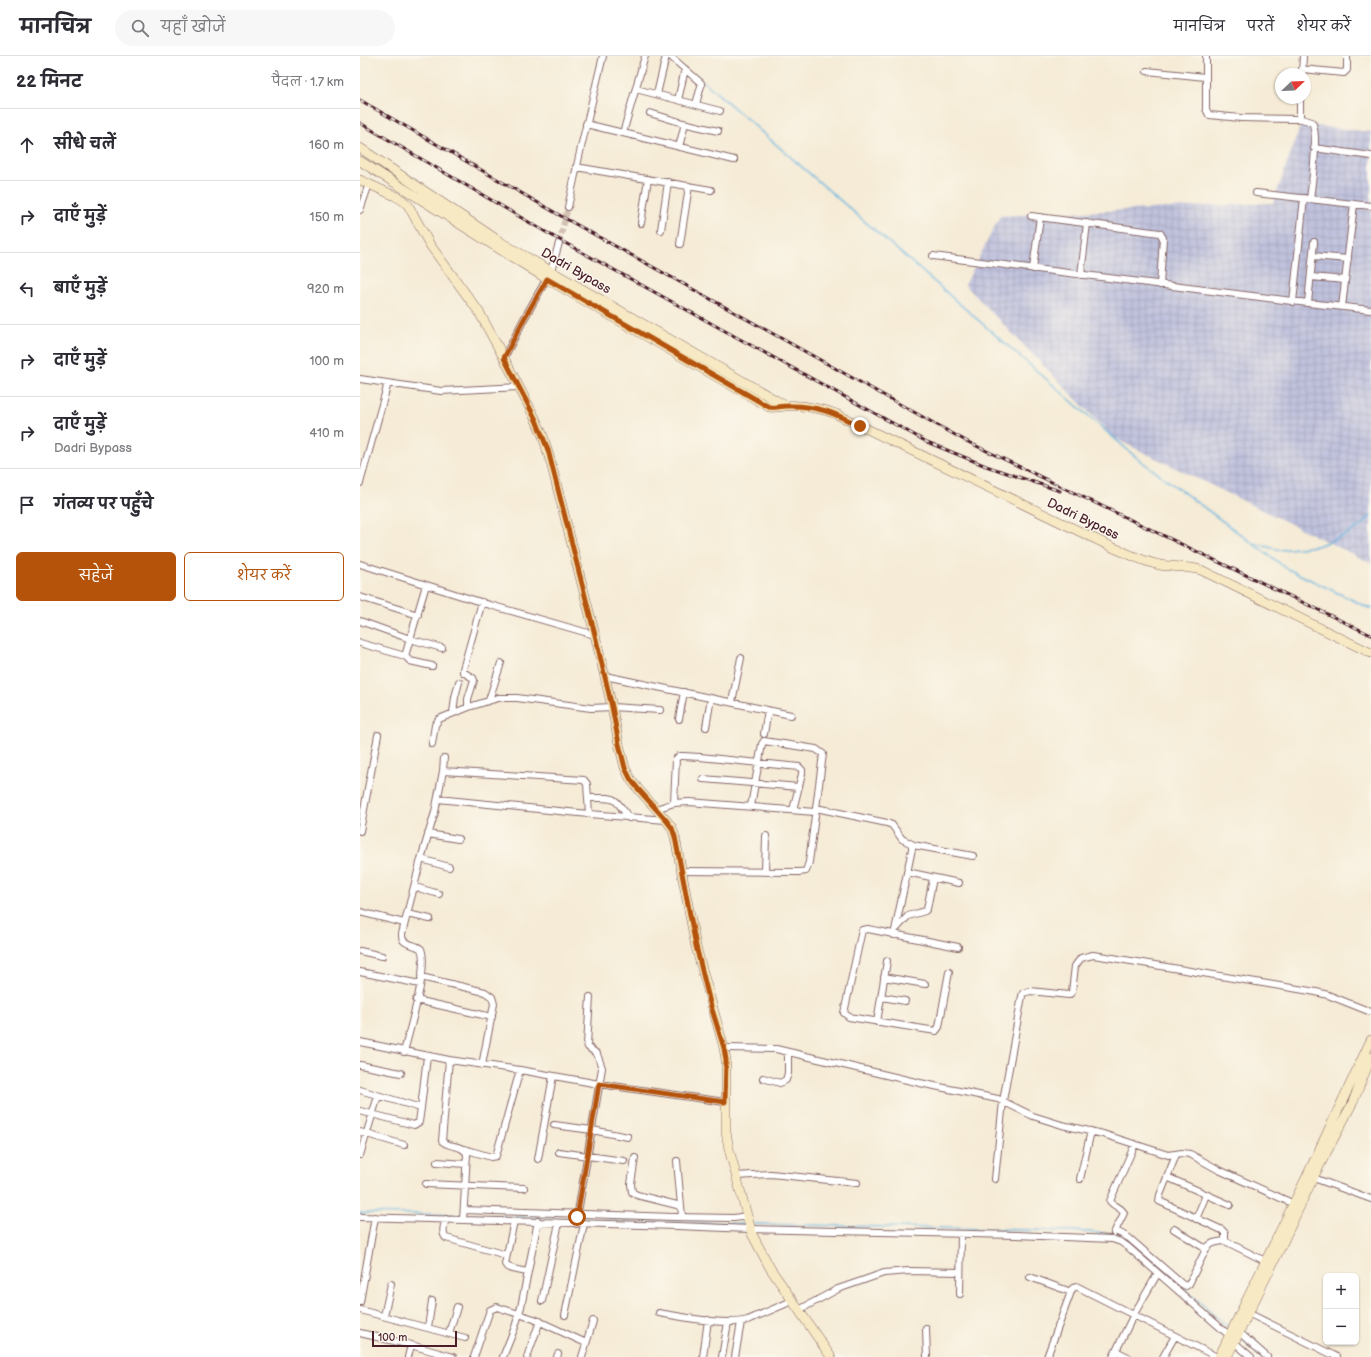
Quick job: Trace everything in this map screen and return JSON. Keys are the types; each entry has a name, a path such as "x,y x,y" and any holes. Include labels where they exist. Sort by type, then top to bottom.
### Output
{"main road":[{"name":"Dadri Bypass","path":"360,148 549,275"},
{"name":"Dadri Bypass","path":"360,161 769,407 775,408 786,406 822,409 836,414 1114,548 1147,562 1201,570 1371,653"},
{"path":"364,182 395,196 408,205 430,245 479,312 536,420 548,450 605,676 625,768 635,785 672,828 675,837 696,946 710,1003 724,1048 726,1060 726,1132 748,1222 759,1249 770,1268 831,1357"},
{"path":"1218,1357 1248,1313 1277,1255 1371,1040"},
{"path":"1227,1357 1234,1335 1265,1261 1294,1204 1353,1102 1371,1057"}],"street":[{"path":"568,207 576,167 603,56"},
{"path":"623,133 645,56"},
{"path":"657,94 666,56"},
{"path":"670,56 699,80 701,84 696,104"},
{"path":"1206,56 1206,109 1209,115 1241,118 1298,118 1310,121 1314,124 1314,148 1293,302"},
{"path":"1302,68 1303,56"},
{"path":"1311,72 1344,73 1347,70 1347,56"},
{"path":"678,100 685,69"},
{"path":"1147,71 1206,77"},
{"path":"636,89 720,111"},
{"path":"1298,118 1299,104"},
{"path":"650,113 683,123 718,131"},
{"path":"679,147 684,128 683,123"},
{"path":"586,124 734,160"},
{"path":"1314,148 1371,156"},
{"path":"576,167 711,190"},
{"path":"641,223 648,179"},
{"path":"360,210 364,182"},
{"path":"661,230 668,182"},
{"path":"680,244 689,186"},
{"path":"1256,193 1371,206"},
{"path":"1342,307 1354,204"},
{"path":"1031,216 1160,233 1163,238 1160,285"},
{"path":"1033,269 1040,217"},
{"path":"1081,275 1087,223"},
{"path":"1308,303 1314,242"},
{"path":"504,358 549,275 559,243"},
{"path":"933,256 1160,285 1205,289 1293,302 1371,310"},
{"path":"1313,256 1348,259"},
{"path":"1311,277 1345,280"},
{"path":"360,379 442,391 518,387"},
{"path":"360,483 388,383"},
{"path":"360,564 595,635"},
{"path":"405,656 426,585"},
{"path":"360,597 418,615"},
{"path":"468,707 468,701 474,680 463,672 463,669 482,602"},
{"path":"360,621 410,639 442,648"},
{"path":"360,643 405,656 410,661 432,666"},
{"path":"732,702 741,658"},
{"path":"489,700 501,663"},
{"path":"605,676 791,715"},
{"path":"453,713 454,700 459,682"},
{"path":"679,719 684,692"},
{"path":"432,744 434,725 437,720 441,717 489,700 509,698 591,708 612,707 660,710"},
{"path":"706,727 711,698"},
{"path":"764,734 768,710"},
{"path":"360,831 378,735"},
{"path":"682,871 799,872 807,869 824,756 816,749 764,741 758,762 751,806"},
{"path":"674,803 676,759 678,756 700,757 799,767 802,770 793,810"},
{"path":"404,1052 420,981 422,952 418,947 405,942 402,934 438,799 444,758"},
{"path":"443,771 582,780 587,784 589,814"},
{"path":"703,779 799,788"},
{"path":"589,798 614,798 629,818"},
{"path":"438,799 629,818 666,820"},
{"path":"656,809 674,803 689,802 793,810 816,810 887,822 892,825 901,838 913,845 973,856"},
{"path":"428,834 458,839"},
{"path":"764,872 766,836"},
{"path":"894,933 913,845"},
{"path":"421,859 449,866"},
{"path":"907,872 959,883"},
{"path":"894,933 901,922 908,916 927,909 934,878"},
{"path":"415,887 439,894"},
{"path":"360,912 404,923"},
{"path":"407,914 430,919"},
{"path":"949,972 938,1030 932,1031 849,1017 844,1013 861,932 864,929 894,933 958,947"},
{"path":"360,951 382,956"},
{"path":"995,1180 1003,1101 1023,993 1030,991 1069,996 1072,992 1075,966 1080,959 1085,956 1093,955 1141,962 1328,994 1371,1012"},
{"path":"877,1022 887,961"},
{"path":"360,972 470,988 490,994 494,1000 482,1065"},
{"path":"884,977 925,984"},
{"path":"577,1219 602,1068 596,1052 588,1047 587,1044 590,997"},
{"path":"882,998 905,1001"},
{"path":"416,1000 492,1017"},
{"path":"360,1042 448,1060 725,1102"},
{"path":"724,1048 776,1049 1003,1101 1062,1126 1091,1131 1163,1154 1190,1154 1219,1170 1294,1204"},
{"path":"763,1078 780,1082 786,1080 788,1073 788,1052"},
{"path":"360,1111 414,1125 419,1122 427,1056"},
{"path":"448,1060 442,1141 445,1144 491,1157 496,1156 520,1070"},
{"path":"360,1065 401,1073"},
{"path":"538,1159 553,1076"},
{"path":"360,1090 421,1108"},
{"path":"360,1155 378,1096"},
{"path":"554,1126 592,1130 628,1137"},
{"path":"1080,1179 1091,1131"},
{"path":"360,1132 404,1145"},
{"path":"1114,1235 1124,1214 1122,1210 1110,1201 1135,1144"},
{"path":"463,1215 467,1154 464,1149"},
{"path":"559,1152 624,1161"},
{"path":"1176,1155 1159,1201 1223,1231 1225,1233 1225,1241"},
{"path":"635,1158 631,1184 632,1192 637,1196 681,1206"},
{"path":"677,1161 682,1217"},
{"path":"437,1162 466,1164"},
{"path":"736,1176 761,1173 857,1183"},
{"path":"1167,1177 1230,1206"},
{"path":"1310,1177 1371,1199"},
{"path":"426,1184 465,1187 524,1188"},
{"path":"1196,1219 1206,1195"},
{"path":"463,1215 514,1221 559,1223 577,1219 584,1224 677,1226 748,1222 961,1234 1074,1236 1114,1235 1129,1238 1184,1286 1188,1284 1206,1249 1211,1243 1225,1241 1265,1261"},
{"path":"360,1217 446,1219 463,1215 577,1219 682,1217 734,1218 748,1222"},
{"path":"360,1302 361,1288 375,1217"},
{"path":"446,1219 443,1232 446,1238 506,1255"},
{"path":"514,1221 505,1264 506,1266 527,1272"},
{"path":"503,1357 519,1313 538,1221"},
{"path":"542,1301 559,1223"},
{"path":"565,1315 584,1224"},
{"path":"1174,1229 1206,1249"},
{"path":"960,1294 961,1234"},
{"path":"1114,1235 1234,1335 1267,1357"},
{"path":"799,1310 838,1289 884,1273 916,1271 960,1272"},
{"path":"1128,1357 1114,1354 1134,1314 1158,1273"},
{"path":"1030,1277 1071,1292"},
{"path":"384,1316 391,1284"},
{"path":"1047,1357 1074,1286 1079,1287 1134,1314 1218,1357"},
{"path":"428,1327 432,1301"},
{"path":"659,1313 708,1320 741,1322 792,1301"},
{"path":"449,1333 457,1307"},
{"path":"474,1357 490,1310 497,1307 540,1321 586,1343"},
{"path":"360,1310 465,1338"},
{"path":"1248,1313 1325,1354 1337,1357"},
{"path":"582,1357 593,1320"},
{"path":"703,1357 708,1320"},
{"path":"527,1357 540,1321"},
{"path":"722,1357 728,1322"},
{"path":"735,1357 741,1322"},
{"path":"926,1329 927,1357"},
{"path":"360,1334 411,1345 435,1355 449,1356"},
{"path":"1234,1335 1251,1357"},
{"path":"1163,1357 1175,1336"},
{"path":"408,1357 411,1345"}],"shaded area":[{"path":"1301,124 1371,132 1371,563 1114,438 965,285 1000,216 1273,203"}],"waterway":[{"path":"703,81 1137,458 1286,568 1371,609"},
{"path":"1253,543 1280,550 1317,546 1341,537 1359,527 1371,516"},
{"path":"360,1213 462,1215"},
{"path":"466,1215 574,1219"},
{"path":"578,1219 746,1224"},
{"path":"754,1224 1073,1231 1112,1234"},
{"path":"1182,1287 1229,1328"},
{"path":"1241,1339 1261,1357"}],"tunnel":[{"path":"559,243 568,207"}],"railway":[{"path":"360,100 561,216 966,441 1371,635"},
{"path":"360,123 556,238 927,442 986,466 1060,491"}],"route":[{"path":"577,1217 599,1084 725,1102 726,1060 720,1031 710,1003 696,946 678,845 672,828 631,780 625,768 605,676 548,450 536,420 504,358 547,279 769,407 775,408 786,406 822,409 860,426"}]}
